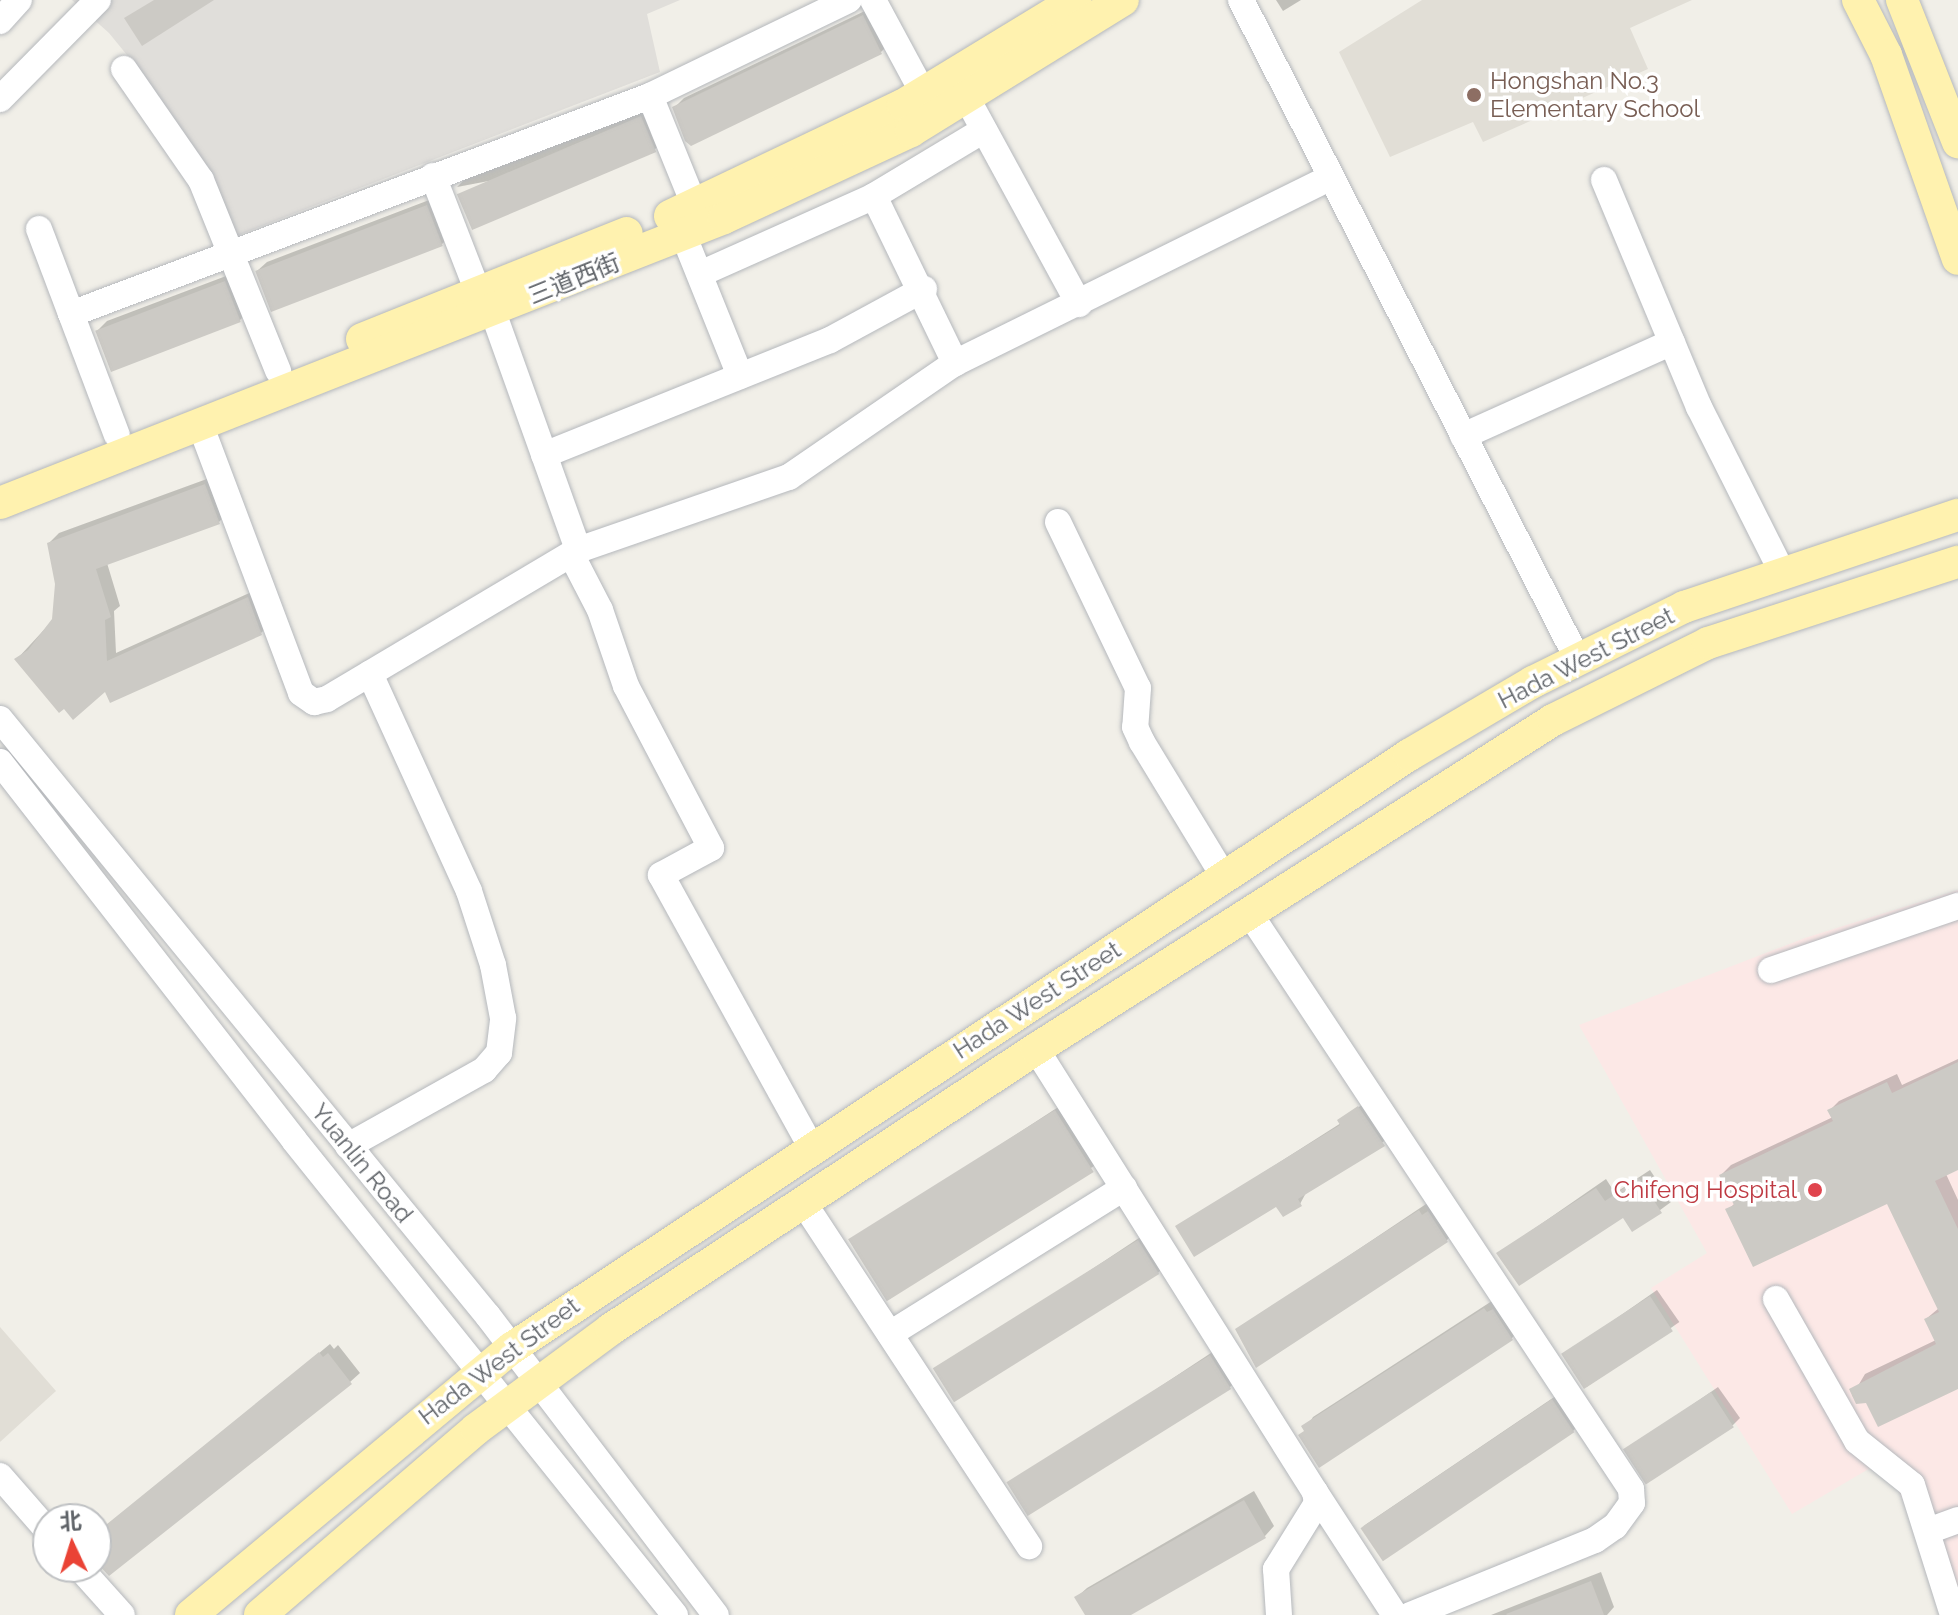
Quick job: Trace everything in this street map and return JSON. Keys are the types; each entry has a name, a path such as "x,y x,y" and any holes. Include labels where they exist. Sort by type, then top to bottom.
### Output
{"main road":[{"path":"0,503 200,424 486,302 911,131 960,86 1076,0"},
{"path":"689,220 923,93 960,86 1123,0"},
{"path":"1858,0 1886,55 1958,259"},
{"path":"1902,0 1958,142"},
{"path":"0,481 278,371 486,302"},
{"name":"Hada West Street","path":"191,1615 512,1348 1409,755 1578,660 1684,607 1958,515"},
{"name":"Hada West Street","path":"260,1615 506,1404 537,1381 1036,1049 1553,720 1708,643 1958,562"}],"street":[{"path":"0,21 19,0"},
{"path":"0,99 98,0"},
{"path":"71,314 230,251 650,96 849,0"},
{"path":"873,0 923,93"},
{"path":"1241,0 1578,660"},
{"path":"124,69 201,180 278,371"},
{"path":"960,86 1079,304"},
{"path":"650,96 689,220 700,274 740,376"},
{"path":"700,274 874,196 984,130"},
{"path":"433,176 486,302 544,455 575,552 600,610 626,686 711,848 661,875 812,1148"},
{"path":"200,424 301,693 314,702 327,699 575,552 789,477 955,363 1331,177"},
{"path":"1604,180 1672,342 1783,574"},
{"path":"874,196 924,289 955,363"},
{"path":"39,229 117,435"},
{"path":"544,455 830,340 924,289"},
{"path":"1463,436 1672,342"},
{"path":"1058,522 1138,688 1135,727 1142,742 1224,877"},
{"path":"348,1146 484,1070 499,1053 503,1018 493,965 469,891 370,674"},
{"name":"Yuanlin Road","path":"0,719 512,1348 716,1615"},
{"name":"Yuanlin Road","path":"0,762 675,1615"},
{"path":"1771,970 1958,906"},
{"path":"1250,914 1631,1489 1632,1503 1615,1526 1595,1540 1410,1615"},
{"path":"1036,1049 1395,1615"},
{"path":"890,1334 1124,1188"},
{"path":"803,1202 1029,1546"},
{"path":"1776,1299 1857,1441 1912,1485 1953,1615"},
{"path":"0,1476 32,1513"},
{"path":"1279,1615 1276,1569 1317,1503 1315,1492"},
{"path":"1928,1531 1958,1520"},
{"path":"93,1583 122,1615"}],"shaded area":[{"path":"72,0 680,0 647,14 660,72 236,236 140,71 109,33"},
{"name":"Hongshan No.3 Elementary School","path":"1422,0 1692,0 1630,28 1648,69 1483,142 1473,122 1390,157 1339,52"},
{"name":"Chifeng Hospital","path":"1958,890 1958,1615 1890,1473 1872,1467 1792,1514 1651,1288 1707,1253 1579,1025 1805,938"},
{"path":"0,1327 56,1391 0,1442"}],"building":[{"path":"154,0 214,0 142,46 124,18"},
{"path":"863,15 882,54 691,146 685,141 672,107"},
{"path":"641,116 656,152 472,230 457,194"},
{"path":"427,205 443,246 271,312 255,271"},
{"path":"225,281 241,322 111,372 95,331"},
{"path":"205,484 220,524 96,569 111,617 105,620 107,661 248,597 262,635 110,703 105,692 73,720 64,709 59,713 14,659 28,650 52,619 55,584 47,543"},
{"path":"1958,1062 1958,1170 1935,1181 1958,1229 1958,1389 1878,1427 1866,1403 1856,1404 1849,1389 1936,1344 1924,1319 1939,1312 1887,1204 1753,1267 1725,1209 1734,1205 1719,1175 1833,1121 1827,1110 1887,1082 1892,1093"},
{"path":"1358,1106 1385,1146 1298,1199 1302,1206 1283,1217 1276,1207 1194,1257 1175,1226 1340,1125 1337,1120"},
{"path":"1055,1110 1094,1172 887,1301 848,1239"},
{"path":"1639,1178 1662,1213 1632,1232 1623,1218 1519,1286 1496,1253 1596,1188 1605,1201"},
{"path":"1419,1210 1422,1215 1428,1211 1448,1242 1256,1368 1235,1329"},
{"path":"1138,1240 1159,1274 954,1402 933,1368"},
{"path":"1650,1296 1673,1331 1584,1389 1561,1354"},
{"path":"1484,1308 1487,1312 1493,1309 1513,1340 1319,1468 1298,1435 1304,1431 1301,1426"},
{"path":"319,1352 323,1357 328,1353 352,1384 112,1574 112,1520"},
{"path":"1210,1355 1231,1389 1028,1516 1006,1482"},
{"path":"1711,1392 1734,1427 1646,1484 1623,1449"},
{"path":"1552,1399 1574,1432 1383,1561 1360,1528"},
{"path":"1244,1500 1266,1538 1131,1615 1085,1615 1074,1597"},
{"path":"1591,1581 1604,1615 1506,1614"}],"place":[{"name":"Hongshan No.3 Elementary School","path":"1474,95"},
{"name":"Chifeng Hospital","path":"1815,1190"}]}
